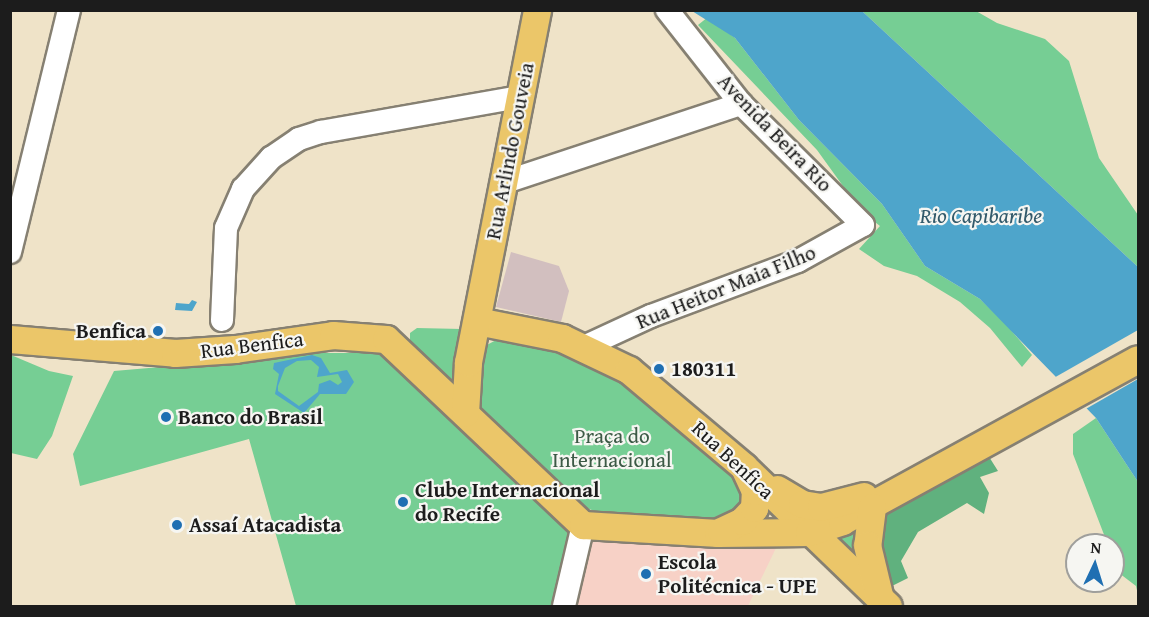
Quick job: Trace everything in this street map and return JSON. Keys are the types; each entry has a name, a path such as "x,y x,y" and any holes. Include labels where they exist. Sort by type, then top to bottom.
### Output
{"main road":[{"name":"Rua Arlindo Gouveia","path":"477,321 537,10"},
{"path":"483,292 486,306 505,326"},
{"path":"465,413 468,362 477,321"},
{"name":"Rua Benfica","path":"477,321 586,346 642,379 744,467 809,532 884,601"},
{"name":"Rua Benfica","path":"10,339 175,353 235,350 333,335 386,339 583,525 718,533 809,532"},
{"path":"809,532 872,507 1021,419 1138,345"},
{"path":"744,467 802,504 821,507 842,504 1021,419 1138,359"},
{"path":"718,533 742,522 754,508 755,491 744,467"},
{"path":"872,507 867,546 884,601"}],"street":[{"path":"10,252 69,10"},
{"name":"Avenida Beira Rio","path":"667,10 741,104 863,225"},
{"path":"222,320 226,228 243,189 271,158 299,139 321,132 520,97"},
{"path":"502,183 741,104"},
{"name":"Rua Heitor Maia Filho","path":"586,346 651,316 798,261 863,225"},
{"path":"564,606 583,525"}],"shaded area":[{"path":"511,252 559,266 569,291 561,322 496,307"},
{"name":"Escola Politécnica - UPE","path":"589,537 727,542 776,548 748,606 574,606"}],"green space":[{"path":"862,11 976,11 997,23 1045,39 1069,61 1099,158 1138,215 1138,267"},
{"path":"708,17 735,38 799,120 882,204 925,266 980,299 1005,323 1032,355 1022,367 990,328 960,302 917,276 884,266 859,249 880,226 861,211 817,150 698,25"},
{"path":"417,328 462,329 454,386 410,341 410,333"},
{"name":"Praça do Internacional","path":"500,338 598,359 744,485 748,491 734,522 604,515 577,504 479,407 476,396 483,347"},
{"name":"Clube Internacional do Recife","path":"322,353 378,353 397,365 569,529 551,606 296,606 249,439 80,486 73,454 114,371"},
{"path":"11,355 49,371 73,376 52,436 37,459 11,453"},
{"path":"1096,418 1138,482 1138,595 1136,586 1125,578 1125,533 1103,533 1073,454 1073,434"},
{"path":"986,452 998,471 980,477 989,493 984,514 967,503 918,532 901,561 908,578 882,591 873,519"},
{"path":"860,525 865,568 818,535"}],"water":[{"name":"Rio Capibaribe","path":"692,11 862,11 1138,267 1138,482 1096,418 980,299 925,266 882,204 799,120 735,38"},
{"path":"192,300 197,302 192,311 175,310 176,303 189,304"},
{"path":"312,355 321,358 330,373 347,370 354,382 346,394 320,394 304,413 275,394 279,374 273,369 274,363","holes":["311,360 319,367 317,377 338,374 342,382 338,385 330,380 319,384 318,392 299,406 278,391 285,368 297,361"]}],"pier":[{"path":"1138,330 1138,379 1084,410 1052,379"}],"place":[{"name":"Benfica","path":"158,331"},
{"name":"180311","path":"659,369"},
{"name":"Banco do Brasil","path":"166,417"},
{"name":"Clube Internacional do Recife","path":"403,502"},
{"name":"Assaí Atacadista","path":"177,525"},
{"name":"Escola Politécnica - UPE","path":"646,574"}]}
